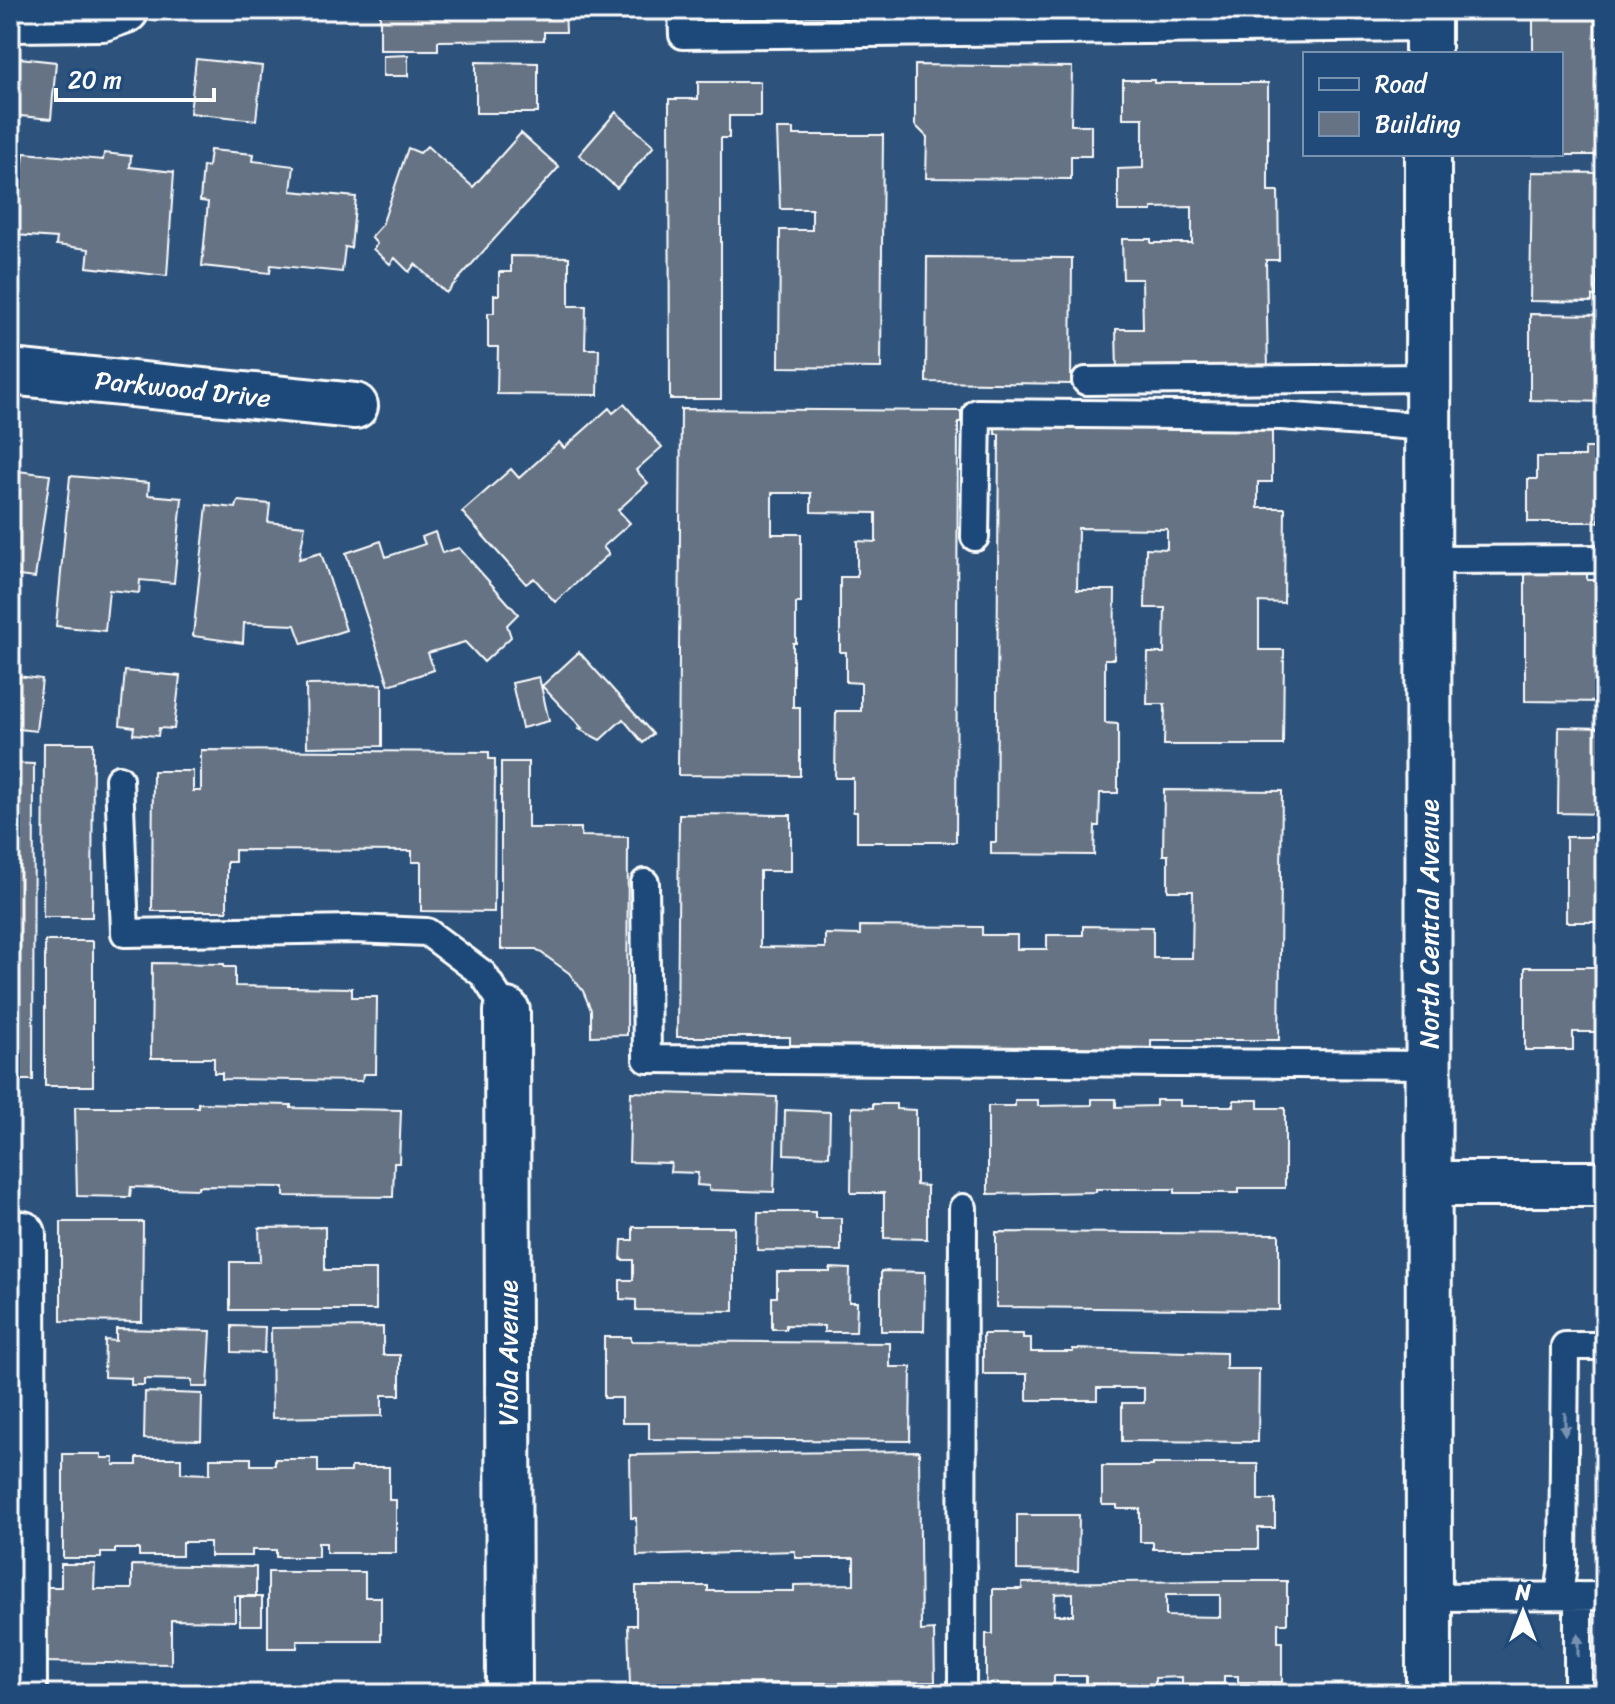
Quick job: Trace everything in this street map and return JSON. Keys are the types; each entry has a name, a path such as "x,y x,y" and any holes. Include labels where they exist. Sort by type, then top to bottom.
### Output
{"street":[{"path":"10,19 103,18 126,10"},
{"name":"North Central Avenue","path":"1428,156 1429,1694"},
{"name":"Parkwood Drive","path":"10,372 355,406"},
{"name":"Viola Avenue","path":"507,1011 509,1694"},
{"path":"1430,1184 1605,1184"},
{"path":"23,1234 24,1694"}],"lane":[{"path":"682,10 683,35 1428,30"},
{"path":"1086,381 1429,378"},
{"path":"975,537 977,413 1281,416 1429,427"},
{"path":"1429,560 1605,559"},
{"path":"119,779 125,933 354,929 427,932 483,974 507,1011"},
{"path":"645,883 647,1059 1429,1065"},
{"path":"962,1694 963,1208"},
{"path":"1578,1694 1563,1565 1565,1346 1605,1346"},
{"path":"1429,1597 1605,1596"}],"building":[{"path":"380,10 565,10 566,32 544,32 544,40 438,41 438,50 380,50"},
{"path":"707,10 972,10 972,15 707,16"},
{"path":"1001,10 1272,10 1272,16 1001,15"},
{"path":"1535,10 1595,10 1595,38 1605,38 1605,155 1563,155 1563,52 1533,52"},
{"path":"408,55 408,76 383,76 383,56"},
{"path":"10,57 56,62 51,119 10,115"},
{"path":"196,59 262,66 256,120 190,113"},
{"path":"476,62 538,63 538,113 476,113"},
{"path":"915,65 1072,67 1071,125 1091,125 1091,156 1071,156 1071,179 926,178 927,137 915,125"},
{"path":"1123,80 1268,83 1268,191 1278,191 1279,260 1266,260 1268,372 1117,373 1116,329 1143,329 1142,279 1123,279 1122,239 1192,243 1192,207 1118,211 1118,169 1143,168 1143,118 1123,118"},
{"path":"698,82 760,82 760,116 729,116 729,138 721,138 721,399 670,399 669,99 698,99"},
{"path":"616,112 654,146 617,188 579,155"},
{"path":"777,129 793,129 793,135 883,135 881,368 779,367 780,230 812,230 812,209 780,209"},
{"path":"521,133 559,167 446,293 415,264 409,272 395,258 390,264 373,249 377,244 371,237 382,225 408,148 420,153 427,146 473,187"},
{"path":"210,150 254,154 253,161 294,166 291,191 356,197 351,248 345,247 342,272 271,265 270,273 202,266 208,202 200,201 203,166 208,167"},
{"path":"24,153 103,160 104,153 131,156 130,167 174,172 167,276 87,267 89,249 56,245 57,238 15,235"},
{"path":"1532,172 1605,173 1605,265 1597,265 1597,296 1592,296 1592,302 1530,301"},
{"path":"511,256 569,257 569,306 586,306 585,349 599,349 598,395 497,394 498,347 488,347 488,313 494,313 494,295 499,295 499,272 511,272"},
{"path":"927,257 1072,258 1071,384 926,382"},
{"path":"1530,314 1605,315 1605,402 1530,400"},
{"path":"624,404 662,447 636,470 648,483 618,510 630,523 603,547 609,554 555,602 534,578 526,584 462,512 511,469 519,478 559,442 564,448 609,408 613,413"},
{"path":"681,409 961,411 961,422 958,422 956,842 857,842 853,778 835,778 836,711 861,711 861,683 846,682 846,652 840,652 840,577 857,577 857,541 876,542 876,513 811,512 811,493 772,493 772,534 801,534 801,603 796,603 796,643 793,643 793,707 800,707 800,776 678,775"},
{"path":"995,424 1272,426 1272,482 1258,482 1258,508 1285,508 1284,603 1259,602 1259,650 1284,650 1283,745 1164,745 1165,704 1147,704 1148,653 1164,653 1165,608 1145,608 1146,548 1167,549 1167,529 1078,528 1077,590 1115,590 1114,659 1105,659 1105,723 1118,724 1118,793 1100,793 1094,855 991,854 991,842 996,842 999,434 995,434"},
{"path":"1585,448 1605,448 1605,514 1599,514 1599,522 1528,522 1528,479 1537,479 1537,457 1585,457"},
{"path":"10,470 50,475 35,578 10,575"},
{"path":"70,476 149,483 148,495 182,498 174,583 140,580 139,593 109,590 105,631 56,626"},
{"path":"238,501 270,504 268,522 305,526 299,559 321,553 346,630 302,644 295,625 244,623 243,643 193,636 207,505 236,508"},
{"path":"435,532 442,553 459,548 518,614 507,625 511,637 484,662 465,642 428,653 434,670 389,685 346,553 381,541 386,557 425,544 422,537"},
{"path":"1525,573 1587,573 1587,580 1605,580 1605,702 1525,701"},
{"path":"579,652 653,734 643,743 623,719 600,740 579,729 582,728 542,686"},
{"path":"125,671 180,676 174,729 159,728 158,736 133,734 134,727 120,725"},
{"path":"10,675 42,679 36,731 10,728"},
{"path":"539,677 549,721 522,728 512,683"},
{"path":"382,684 382,746 307,747 306,685"},
{"path":"1559,727 1605,728 1605,814 1558,813"},
{"path":"44,743 93,743 92,917 43,917"},
{"path":"201,750 489,752 489,759 495,759 494,912 421,911 421,862 412,862 412,851 235,850 235,862 227,862 227,911 152,911 153,771 193,771 193,791 201,791"},
{"path":"501,762 528,762 528,828 581,828 581,836 628,837 627,1035 591,1036 591,1010 583,991 569,973 536,949 501,949"},
{"path":"10,763 34,764 33,1080 10,1080"},
{"path":"1164,790 1282,791 1279,1040 1151,1040 1151,1048 790,1045 790,1037 677,1037 679,814 791,815 791,871 760,871 760,947 825,948 825,934 860,935 860,926 982,927 982,935 1017,935 1017,949 1047,949 1047,935 1083,935 1083,926 1153,927 1153,958 1192,958 1193,891 1168,891 1168,855 1163,855"},
{"path":"1566,837 1605,837 1605,922 1566,922"},
{"path":"45,941 93,941 93,1086 45,1086"},
{"path":"152,963 224,964 224,967 235,967 235,986 352,988 352,997 377,997 376,1074 363,1074 362,1081 222,1079 222,1073 214,1073 214,1058 151,1058"},
{"path":"1525,967 1605,967 1605,1032 1573,1032 1573,1050 1525,1050"},
{"path":"631,1092 777,1097 774,1192 709,1190 709,1186 697,1185 698,1173 670,1172 671,1163 629,1162"},
{"path":"1092,1099 1116,1099 1116,1107 1156,1106 1156,1100 1180,1100 1180,1106 1234,1106 1234,1100 1258,1100 1258,1108 1285,1108 1285,1188 1239,1188 1239,1193 1096,1189 1096,1192 988,1194 988,1106 1015,1106 1015,1100 1038,1100 1038,1106 1092,1105"},
{"path":"198,1103 401,1110 399,1163 394,1163 393,1197 284,1196 284,1187 198,1186 198,1189 131,1187 130,1197 77,1196 75,1107 198,1107"},
{"path":"873,1104 896,1104 896,1109 916,1110 916,1185 927,1186 927,1239 884,1238 884,1193 851,1193 852,1107 873,1108"},
{"path":"785,1110 830,1112 829,1156 784,1154"},
{"path":"758,1212 815,1212 815,1218 841,1218 841,1251 757,1250"},
{"path":"61,1222 143,1222 142,1322 61,1321"},
{"path":"325,1227 325,1270 376,1270 376,1310 230,1310 230,1262 260,1262 259,1228"},
{"path":"633,1227 734,1227 734,1311 636,1310 636,1300 620,1299 620,1280 633,1280 633,1260 621,1260 622,1240 633,1240"},
{"path":"996,1232 1279,1234 1279,1310 996,1307"},
{"path":"830,1268 850,1269 849,1302 857,1302 856,1332 824,1332 824,1326 786,1325 786,1329 772,1329 772,1297 777,1297 777,1272 830,1272"},
{"path":"881,1271 925,1272 924,1331 881,1331"},
{"path":"232,1326 265,1327 264,1353 232,1352"},
{"path":"383,1327 383,1355 400,1355 400,1395 382,1395 382,1416 272,1418 271,1328"},
{"path":"116,1329 211,1331 208,1387 192,1387 192,1380 144,1379 144,1385 131,1385 131,1378 104,1377 105,1340 116,1341"},
{"path":"983,1334 1023,1334 1023,1338 1031,1338 1031,1352 1073,1352 1073,1349 1226,1353 1226,1369 1259,1369 1258,1442 1122,1441 1122,1403 1144,1403 1144,1388 1097,1388 1097,1400 1027,1400 1027,1374 983,1374"},
{"path":"604,1337 631,1337 631,1341 890,1343 890,1367 911,1367 910,1441 649,1439 649,1423 622,1423 622,1398 604,1398"},
{"path":"145,1392 202,1394 201,1440 144,1439"},
{"path":"919,1451 921,1631 934,1630 935,1682 630,1685 628,1625 636,1625 636,1586 708,1586 708,1591 794,1591 794,1585 854,1584 854,1558 795,1558 795,1551 637,1556 636,1518 631,1518 630,1455"},
{"path":"63,1454 101,1454 101,1458 114,1458 114,1465 137,1465 137,1458 181,1458 181,1473 210,1474 210,1458 251,1458 251,1465 275,1465 275,1459 318,1459 318,1472 351,1472 351,1467 389,1467 389,1500 396,1500 396,1553 326,1553 326,1543 318,1543 318,1557 276,1557 276,1550 252,1550 252,1556 210,1556 210,1542 182,1542 182,1556 139,1556 139,1549 115,1549 115,1553 101,1553 101,1558 63,1558"},
{"path":"1258,1464 1258,1500 1275,1500 1275,1528 1258,1528 1258,1549 1153,1549 1153,1542 1140,1542 1140,1509 1117,1509 1117,1505 1102,1505 1102,1466"},
{"path":"1017,1515 1079,1515 1078,1571 1017,1570"},
{"path":"61,1564 95,1564 94,1589 132,1589 132,1565 256,1567 256,1596 235,1596 235,1621 171,1620 171,1664 43,1662 44,1587 61,1587"},
{"path":"268,1572 365,1572 365,1597 381,1597 381,1641 297,1641 297,1648 268,1648"},
{"path":"1287,1581 1287,1623 1278,1623 1278,1642 1282,1642 1282,1682 1238,1682 1238,1676 1224,1676 1224,1684 1182,1684 1182,1677 1155,1678 1155,1684 1086,1684 1086,1676 1054,1676 1054,1684 986,1684 986,1634 993,1634 993,1589 1022,1589 1022,1583","holes":["1073,1593 1073,1615 1054,1615 1055,1594","1166,1595 1220,1595 1220,1617 1166,1616"]},
{"path":"240,1597 262,1597 262,1625 240,1625"}]}
